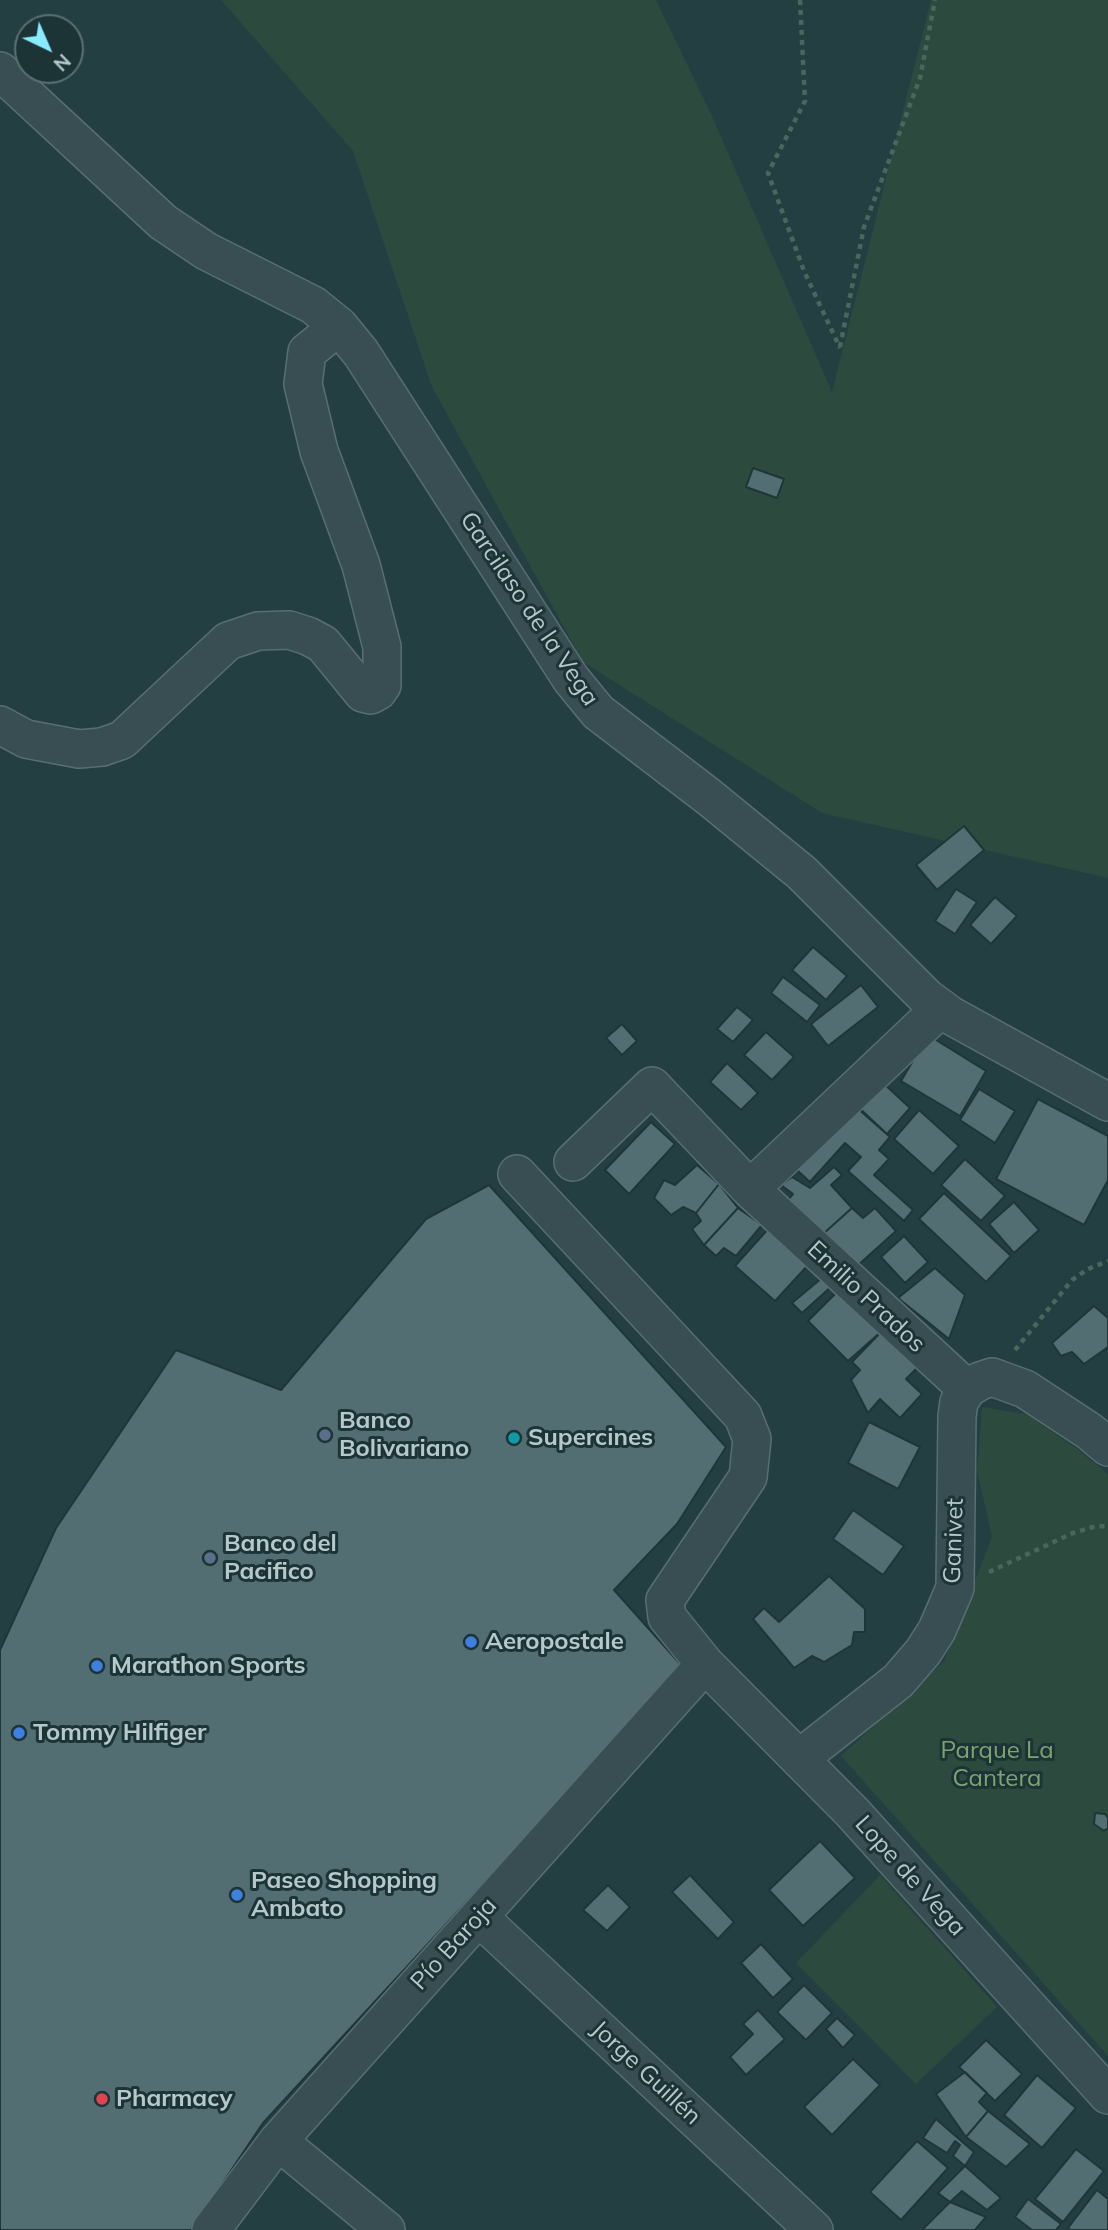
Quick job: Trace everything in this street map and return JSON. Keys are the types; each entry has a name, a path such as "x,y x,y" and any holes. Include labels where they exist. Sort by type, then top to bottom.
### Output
{"street":[{"name":"Garcilaso de la Vega","path":"0,71 163,222 206,251 313,305 339,326 361,353 571,679 598,712 802,873 927,998 1108,1101"},
{"path":"0,725 26,739 79,749 102,747 122,740 228,641 258,631 289,630 309,636 323,644 363,693 371,695 378,691 382,685 382,647 361,565 319,451 303,384 307,352 339,326"},
{"path":"750,1189 941,1008"},
{"name":"Emilio Prados","path":"573,1162 652,1086 750,1189 980,1383 1024,1390 1108,1447"},
{"name":"Lope de Vega","path":"517,1174 743,1416 752,1439 748,1477 665,1600 667,1617 705,1664 871,1833 1108,2095"},
{"name":"Ganivet","path":"800,1758 898,1681 937,1630 955,1588 959,1402 980,1383"},
{"name":"Pío Baroja","path":"211,2230 278,2141 705,1664"},
{"name":"Jorge Guillén","path":"478,1917 814,2230"},
{"path":"278,2141 386,2230"}],"path":[{"path":"800,0 805,101 768,173 804,271 840,348 864,228 920,78 935,0"},
{"path":"980,1383 1072,1280 1088,1269 1108,1261"},
{"path":"955,1588 1073,1533 1108,1526"}],"green space":[{"path":"221,0 656,0 712,116 832,392 931,0 1108,0 1108,878 822,813 583,662 432,387 353,151"},
{"name":"Parque La Cantera","path":"982,1407 1026,1414 1108,1474 1108,2056 841,1756 944,1661 992,1537 977,1471"},
{"path":"880,1875 997,2007 916,2084 796,1963"}],"building":[{"path":"753,468 784,479 777,498 746,487"},
{"path":"964,826 984,850 937,890 916,865"},
{"path":"956,889 977,902 955,934 935,921"},
{"path":"995,897 1017,916 991,944 970,925"},
{"path":"813,947 847,976 826,1000 792,970"},
{"path":"783,977 820,1005 807,1022 771,993"},
{"path":"861,985 878,1007 828,1046 811,1024"},
{"path":"737,1007 753,1020 733,1042 717,1029"},
{"path":"622,1024 637,1041 622,1055 606,1038"},
{"path":"766,1032 794,1057 772,1080 744,1055"},
{"path":"928,1035 986,1071 960,1116 901,1081"},
{"path":"727,1063 758,1093 741,1110 710,1082"},
{"path":"881,1081 910,1108 887,1134 857,1106"},
{"path":"979,1089 1015,1111 995,1143 960,1120"},
{"path":"1038,1099 1108,1136 1108,1180 1084,1225 996,1179"},
{"path":"856,1107 890,1137 879,1150 889,1159 874,1175 913,1210 904,1221 848,1171 861,1157 845,1143 810,1182 787,1161"},
{"path":"919,1110 959,1146 933,1174 894,1139"},
{"path":"651,1122 675,1144 629,1194 605,1170"},
{"path":"965,1159 1005,1196 981,1221 941,1185"},
{"path":"697,1165 719,1184 696,1213 683,1207 671,1215 654,1198 664,1180 675,1185"},
{"path":"834,1167 842,1175 831,1185 852,1208 823,1234 788,1200 793,1194 781,1185 792,1177 810,1188"},
{"path":"719,1184 738,1208 704,1245 692,1229 701,1221 696,1213"},
{"name":"Paseo Shopping Ambato","path":"489,1185 726,1447 677,1524 614,1590 683,1667 263,2123 191,2230 0,2230 0,1650 56,1528 176,1350 281,1390 426,1219"},
{"path":"944,1193 1011,1256 986,1282 919,1219"},
{"path":"1014,1202 1039,1230 1014,1253 989,1224"},
{"path":"738,1208 762,1225 736,1256 724,1248 716,1256 704,1245"},
{"path":"852,1208 863,1218 875,1208 896,1231 856,1267 823,1234"},
{"path":"769,1228 809,1264 775,1301 735,1266"},
{"path":"904,1236 928,1262 905,1283 881,1257"},
{"path":"935,1268 965,1295 949,1339 898,1298"},
{"path":"823,1277 833,1285 802,1313 792,1303"},
{"path":"842,1287 883,1330 848,1361 808,1321"},
{"path":"1094,1306 1108,1318 1108,1347 1084,1364 1072,1352 1061,1356 1052,1343"},
{"path":"883,1330 921,1364 906,1379 922,1394 900,1418 880,1399 868,1413 851,1380 860,1370 852,1362"},
{"path":"869,1422 920,1447 898,1489 848,1463"},
{"path":"853,1510 904,1546 883,1575 833,1539"},
{"path":"829,1576 865,1609 865,1632 854,1632 852,1645 824,1662 812,1656 794,1668 753,1619 764,1608 779,1622"},
{"path":"1095,1813 1105,1814 1108,1818 1108,1828 1104,1831 1094,1824"},
{"path":"820,1841 855,1878 803,1926 769,1890"},
{"path":"690,1875 734,1922 718,1939 672,1892"},
{"path":"608,1885 630,1907 607,1931 583,1910"},
{"path":"761,1944 793,1979 773,1998 741,1963"},
{"path":"804,1985 832,2013 806,2040 777,2012"},
{"path":"758,2010 785,2039 746,2075 730,2057 753,2034 743,2024"},
{"path":"837,2018 855,2035 843,2048 826,2029"},
{"path":"986,2040 1022,2074 995,2101 959,2067"},
{"path":"853,2059 880,2085 832,2135 804,2107"},
{"path":"965,2072 987,2093 979,2102 988,2111 966,2137 936,2094"},
{"path":"1037,2075 1076,2108 1042,2148 1004,2115"},
{"path":"988,2111 1030,2144 1006,2167 966,2137"},
{"path":"936,2119 974,2152 965,2166 953,2156 960,2145 955,2141 947,2153 923,2138"},
{"path":"917,2141 948,2168 901,2220 870,2192"},
{"path":"1076,2149 1104,2171 1063,2222 1035,2199"},
{"path":"965,2166 1001,2198 987,2210 962,2191 950,2202 938,2193"},
{"path":"1097,2190 1108,2199 1108,2230 1068,2228"},
{"path":"1028,2199 1061,2224 1056,2230 1032,2230 1015,2217"},
{"path":"950,2202 986,2217 975,2230 922,2230"}],"place":[{"name":"Banco Bolivariano","path":"325,1435"},
{"name":"Supercines","path":"514,1438"},
{"name":"Banco del Pacifico","path":"210,1558"},
{"name":"Aeropostale","path":"471,1642"},
{"name":"Marathon Sports","path":"97,1666"},
{"name":"Tommy Hilfiger","path":"19,1733"},
{"name":"Paseo Shopping Ambato","path":"237,1895"},
{"name":"Pharmacy","path":"102,2099"}]}
